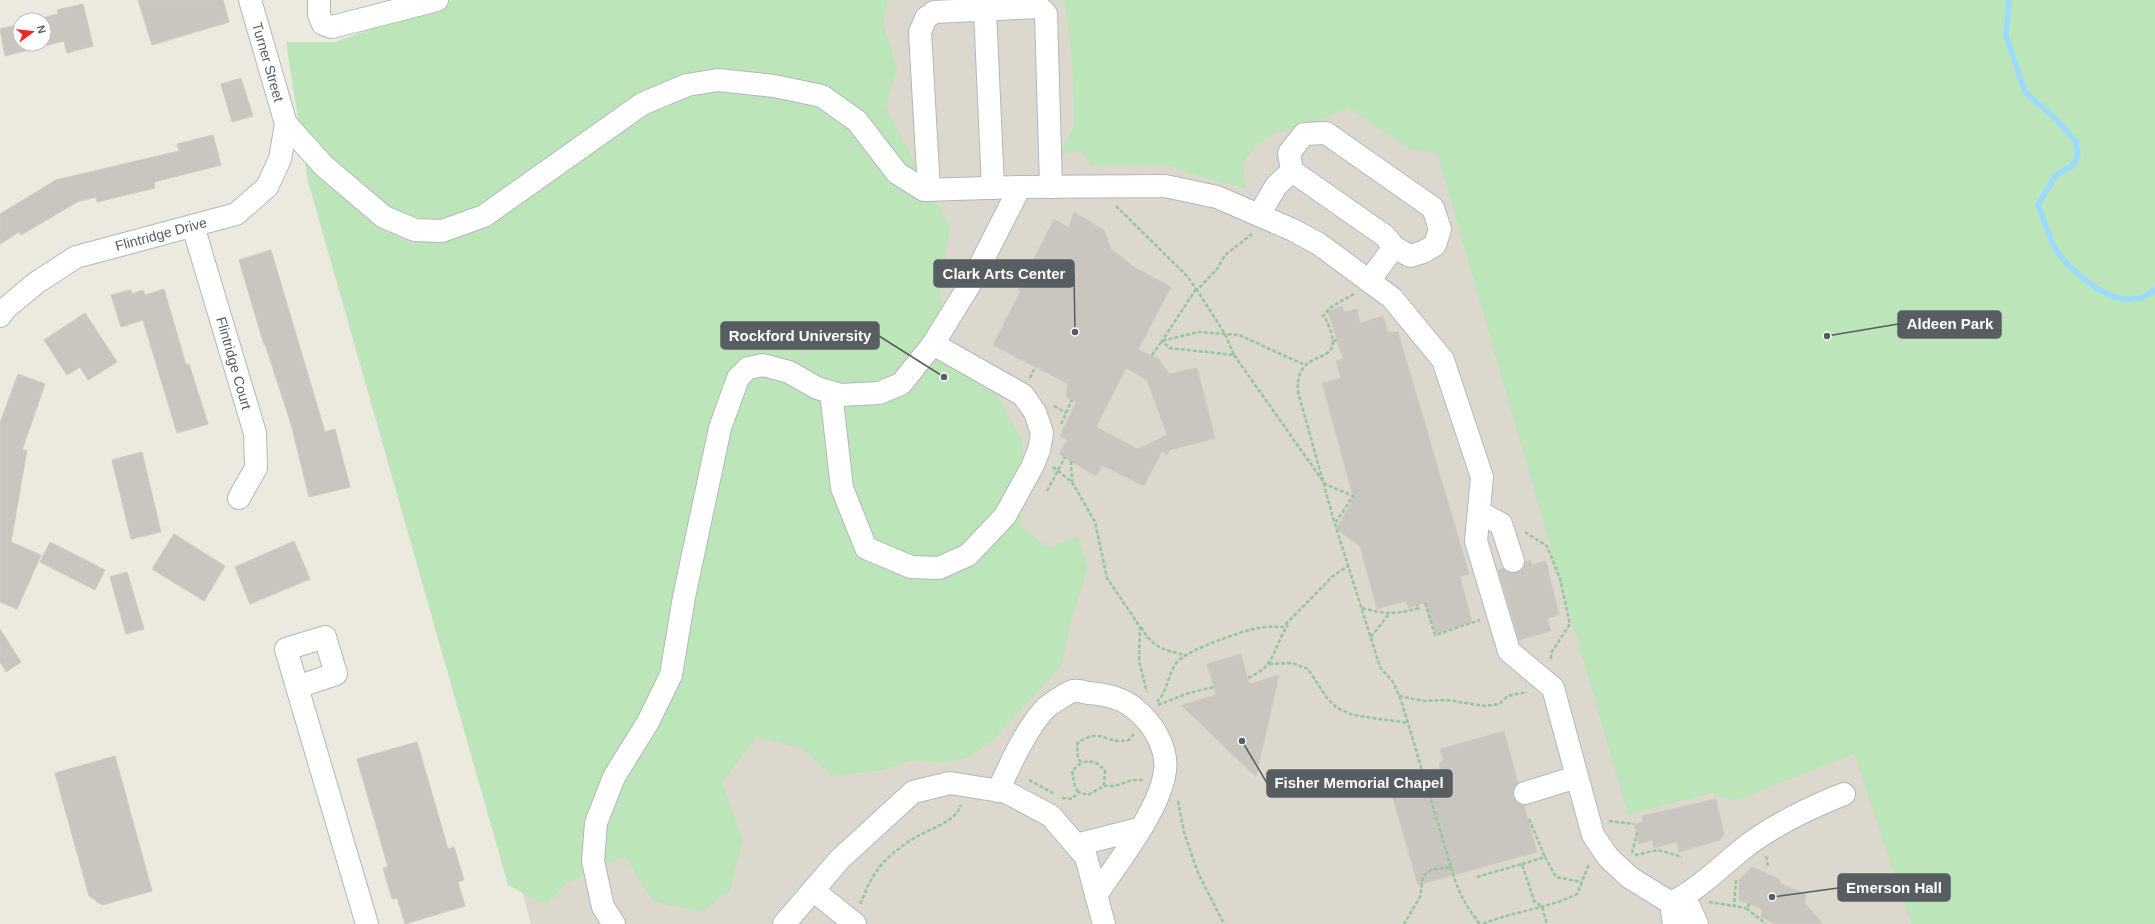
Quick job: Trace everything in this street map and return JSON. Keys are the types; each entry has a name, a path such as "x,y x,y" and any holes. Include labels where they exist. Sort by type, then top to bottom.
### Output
{"street":[{"name":"Turner Street","path":"250,0 286,124"},
{"path":"320,0 319,15 323,24 332,27 398,5 437,0"},
{"path":"929,190 920,32 926,18 934,12 1039,8 1046,14 1052,187"},
{"path":"985,10 993,188"},
{"path":"286,124 324,166 384,217 415,230 442,231 484,216 642,104 687,85 718,80 774,86 822,96 857,121 897,173 924,190 1020,187 1166,186 1217,197 1293,230 1319,244 1392,298 1443,360 1482,477 1476,541 1509,651 1553,688 1593,835 1604,851 1629,877 1678,899 1697,924"},
{"name":"Flintridge Drive","path":"0,316 6,308 36,282 76,257 236,214 267,187 280,159 286,124"},
{"path":"1326,133 1433,208 1440,229 1435,246 1410,256 1394,247 1385,236 1292,171 1289,153 1304,134 1326,133"},
{"path":"1259,215 1276,186 1292,171"},
{"path":"614,924 603,907 593,861 596,823 614,777 648,722 671,675 684,597 720,428 738,378 748,368 762,365 789,372 817,388 841,395 879,393 902,384 933,344 972,281 1020,187"},
{"name":"Flintridge Court","path":"193,226 254,433 256,468 239,498"},
{"path":"1366,279 1394,247"},
{"path":"831,392 842,488 866,548 911,567 939,568 968,555 1005,516 1033,495 1042,432 1035,412 1023,396 933,344"},
{"path":"1479,512 1501,524 1513,561"},
{"path":"297,687 367,924"},
{"path":"1096,895 1139,829 1159,792 1165,770 1163,753 1155,730 1133,707 1103,694 1073,691 1045,709 1023,741 1003,781 1006,792 1051,816 1086,857 1096,895 1104,924"},
{"path":"1525,793 1577,777"},
{"path":"784,924 840,859 913,792 950,782 959,784 1003,781"},
{"path":"1674,924 1678,899 1705,882 1762,835 1807,809 1844,794"},
{"path":"1076,845 1139,829"},
{"path":"813,890 853,922"}],"path":[{"path":"1115,205 1187,276 1225,334 1234,355 1325,484 1353,496 1335,523"},
{"path":"1152,355 1197,290 1218,268 1225,255 1257,230 1259,215"},
{"path":"1366,279 1356,292 1331,307 1323,316 1326,317 1333,341 1330,351 1321,357 1309,360 1305,365 1299,373 1298,392 1335,523 1380,667 1393,682 1399,696 1457,888 1465,904 1481,924 1502,916 1559,903 1577,894 1589,864 1604,851"},
{"path":"1162,342 1198,332 1239,334 1305,365"},
{"path":"1333,341 1338,340"},
{"path":"1162,342 1169,348 1234,355"},
{"path":"1033,495 1057,472 1065,457"},
{"path":"1071,461 1072,482"},
{"path":"1057,472 1072,482 1095,522 1107,578 1147,638 1161,650 1186,654"},
{"path":"1399,696 1424,701 1447,700 1485,706 1499,704 1508,696 1553,688 1551,653 1570,624 1560,579 1547,546 1520,529"},
{"path":"1214,687 1186,694 1152,708 1163,696 1169,673 1178,660 1186,654 1258,628 1283,627 1323,586 1348,566"},
{"path":"1425,603 1435,635 1462,626"},
{"path":"1362,608 1399,614 1418,608 1417,605"},
{"path":"1371,637 1389,613"},
{"path":"1248,678 1260,673 1269,664 1289,622"},
{"path":"1140,627 1139,661 1148,699"},
{"path":"1269,664 1292,663 1308,669 1327,698 1337,708 1353,715 1408,723"},
{"path":"1082,762 1078,759 1076,750 1077,744 1083,739 1094,735 1100,735 1117,742 1122,742 1129,740 1135,733"},
{"path":"1104,786 1105,771 1099,764 1092,761 1082,762 1072,771 1075,786 1078,792 1088,795 1104,786 1115,786 1132,780 1147,780"},
{"path":"1003,781 1040,785 1066,800 1072,800 1078,792"},
{"path":"853,922 865,896 869,883 884,861 901,846 942,824 957,812 961,806 959,784"},
{"path":"1177,794 1184,832 1198,873 1224,924"},
{"path":"1530,819 1545,857 1556,877 1582,882"},
{"path":"1636,833 1632,855 1658,850 1682,856"},
{"path":"1765,851 1768,866"},
{"path":"1477,877 1545,857"},
{"path":"1522,864 1534,901 1542,907 1547,924"},
{"path":"1404,924 1420,897 1423,876 1431,870 1451,866"},
{"path":"1736,877 1734,906 1746,908 1766,924"},
{"path":"1746,908 1750,904"}],"shaded area":[{"path":"567,0 1409,0 2154,672 2155,924 531,924 296,82"}],"green space":[{"path":"451,0 888,0 883,22 897,68 886,107 919,172 950,226 940,294 950,342 994,390 1023,442 1021,527 1048,548 1078,536 1088,568 1070,625 1062,665 994,739 968,758 941,763 910,760 884,770 832,776 802,748 757,737 722,782 743,840 730,890 702,912 653,902 625,856 567,883 546,905 508,885 308,181 286,42 335,42"},
{"path":"1064,0 2155,0 2155,924 1911,924 1854,754 1734,801 1712,793 1628,815 1437,153 1410,149 1349,108 1316,122 1272,134 1258,144 1243,163 1246,189 1201,177 1169,166 1091,166 1081,151 1058,155 1074,128 1072,56"}],"building":[{"path":"138,0 223,0 229,22 152,45"},
{"path":"83,4 93,46 67,53 64,41 52,44 52,16 58,14 57,10"},
{"path":"12,26 12,52 21,52 5,56 0,29"},
{"path":"241,78 253,116 232,122 221,84"},
{"path":"213,135 221,165 154,182 155,188 97,202 96,197 77,202 21,235 19,232 0,244 0,214 56,180 179,151 177,144"},
{"path":"1074,212 1104,230 1111,249 1134,267 1171,287 1138,350 1158,358 1169,374 1197,368 1215,438 1170,450 1167,455 1162,451 1144,486 1102,465 1096,476 1059,454 1067,440 1060,436 1076,402 1066,397 1068,384 993,345 1020,292 1018,290 1054,219 1069,228","holes":["1126,368 1147,380 1167,435 1138,449 1096,427"]},
{"path":"271,250 325,432 335,429 350,487 309,497 291,424 265,344 264,345 239,260"},
{"path":"164,289 186,365 189,364 208,424 177,433 143,320 121,327 111,295 131,290 132,294 143,290 145,295"},
{"path":"1342,306 1344,312 1357,309 1360,323 1383,316 1388,332 1398,332 1469,574 1460,577 1472,622 1435,633 1425,603 1408,608 1406,601 1377,609 1360,546 1336,529 1351,503 1353,496 1322,383 1341,378 1336,361 1343,359 1328,312"},
{"path":"85,313 117,362 88,380 80,367 67,375 44,340"},
{"path":"18,374 45,384 22,450 27,450 11,542 41,555 17,609 0,602 0,423"},
{"path":"142,452 161,532 131,539 112,460"},
{"path":"174,534 225,566 204,601 152,569"},
{"path":"294,541 310,579 250,604 235,567"},
{"path":"50,542 105,570 95,590 40,562"},
{"path":"1530,560 1532,565 1546,561 1559,615 1547,619 1551,631 1519,640 1498,570 1503,568 1510,573 1516,573 1523,569 1525,562"},
{"path":"127,572 144,629 126,634 110,577"},
{"path":"0,629 21,662 6,672 0,662"},
{"path":"1241,654 1249,684 1279,675 1256,777 1181,705 1216,695 1207,664"},
{"path":"1504,731 1518,783 1513,790 1513,796 1517,802 1524,805 1537,852 1418,885 1392,795 1439,782 1437,774 1441,773 1439,763 1444,761 1440,749"},
{"path":"417,742 448,849 454,847 464,880 458,882 465,906 405,924 397,898 392,899 383,868 388,867 357,759"},
{"path":"115,756 152,891 102,905 89,896 55,773"},
{"path":"1716,799 1724,834 1720,840 1679,852 1677,842 1654,848 1652,840 1639,844 1634,824 1643,822 1642,816"},
{"path":"1752,867 1779,879 1781,884 1806,894 1805,903 1823,924 1775,924 1761,917 1762,909 1739,900 1739,880"}],"waterway":[{"path":"2009,0 2006,36 2025,92 2058,121 2076,142 2078,156 2072,166 2056,175 2038,205 2055,249 2074,271 2107,294 2119,298 2131,299 2148,295 2155,289"}],"place":[{"name":"Clark Arts Center","path":"1075,332"},
{"name":"Aldeen Park","path":"1827,336"},
{"name":"Rockford University","path":"944,377"},
{"name":"Fisher Memorial Chapel","path":"1242,741"},
{"name":"Emerson Hall","path":"1772,897"}]}
